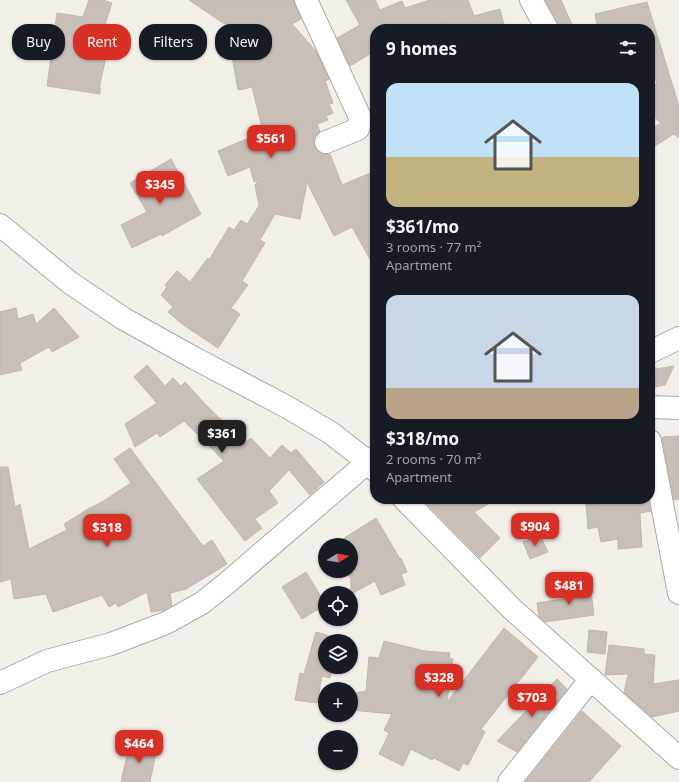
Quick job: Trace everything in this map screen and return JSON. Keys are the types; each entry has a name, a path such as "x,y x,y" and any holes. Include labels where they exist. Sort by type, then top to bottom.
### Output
{"street":[{"path":"306,0 359,115 360,122 358,129 326,142"},
{"path":"531,0 544,24"},
{"path":"0,225 69,282 124,319 287,407 331,433 370,461"},
{"path":"655,350 679,338"},
{"path":"655,407 679,408"},
{"path":"0,683 47,661 111,644 166,623 202,603 370,465"},
{"path":"655,467 679,593"},
{"path":"409,504 512,609 679,758"},
{"path":"509,782 591,679"}],"building":[{"path":"89,0 103,0 112,3 105,24 73,24 73,60 105,60 100,84 100,94 47,86 51,60 65,60 65,24 55,24 57,13 83,17"},
{"path":"189,0 294,0 301,19 292,24 316,51 329,79 325,81 333,103 329,104 333,113 326,116 328,120 317,124 320,132 316,135 314,140 315,147 319,152 330,154 342,185 370,173 370,259 352,227 334,236 307,182 300,219 275,214 260,240 265,243 242,281 248,285 231,308 240,314 218,348 182,324 168,312 173,307 161,295 167,287 165,285 177,271 190,282 208,258 209,260 229,227 234,230 241,220 247,224 259,206 255,185 259,179 254,182 250,167 228,176 218,151 263,132 252,87 238,90 233,60 272,60 272,24 225,24"},
{"path":"346,0 375,0 380,10 402,1 405,8 430,0 468,0 474,16 500,9 504,24 443,24 447,22 440,24 370,24 370,54 350,66 337,38 360,25"},
{"path":"545,0 561,0 572,24 558,23"},
{"path":"647,2 654,24 597,24 595,14"},
{"path":"655,28 679,106 679,138 674,134 655,146 655,127 661,123 655,118 655,85 657,84 655,77"},
{"path":"171,159 201,214 162,236 161,234 132,248 121,225 147,212 130,183"},
{"path":"16,308 18,319 33,314 36,324 54,308 79,337 52,352 49,347 20,363 22,370 0,375 0,312"},
{"path":"147,365 165,386 173,378 181,386 185,382 245,443 251,438 270,458 282,445 291,453 296,449 324,482 310,495 289,470 269,491 278,503 255,519 262,528 245,541 197,479 224,461 184,421 160,437 157,433 135,447 125,424 157,403 134,377"},
{"path":"674,366 665,385 655,387 655,369"},
{"path":"679,436 679,499 674,500 662,437"},
{"path":"130,448 203,546 212,540 227,564 186,589 170,593 172,605 164,610 151,612 147,592 118,607 116,603 109,607 102,595 53,612 46,594 14,599 11,579 0,582 0,467 8,467 15,507 20,504 29,549 67,530 64,524 131,483 114,459"},
{"path":"427,504 488,504 474,512 500,538 480,558"},
{"path":"586,504 649,504 651,511 640,513 642,547 618,549 618,539 601,542 598,527 588,529"},
{"path":"376,518 400,559 401,558 407,572 401,574 405,585 381,595 375,581 358,590 358,586 351,586 350,578 358,578 358,538 344,538"},
{"path":"540,535 548,552 530,559 523,542"},
{"path":"306,572 318,592 318,609 302,619 282,587"},
{"path":"590,583 594,615 545,622 539,617 537,603 577,597 575,584"},
{"path":"504,628 538,657 481,729 485,732 468,765 463,763 459,771 434,758 432,760 411,749 403,766 379,754 389,733 384,730 392,714 358,711 358,693 366,691 369,657 379,658 384,641 425,651 450,653 449,658 453,659 447,702"},
{"path":"589,630 607,632 605,654 587,652"},
{"path":"316,632 323,634 318,634 318,674 331,674 330,678 322,676 321,682 318,682 317,703 295,700 300,673 304,674"},
{"path":"609,645 644,649 644,654 655,655 653,684 679,680 679,711 652,717 624,693 628,674 605,675"},
{"path":"557,679 567,689 517,752 497,741"},
{"path":"582,711 621,746 589,782 525,782"},
{"path":"130,742 157,748 150,782 121,782"}]}
